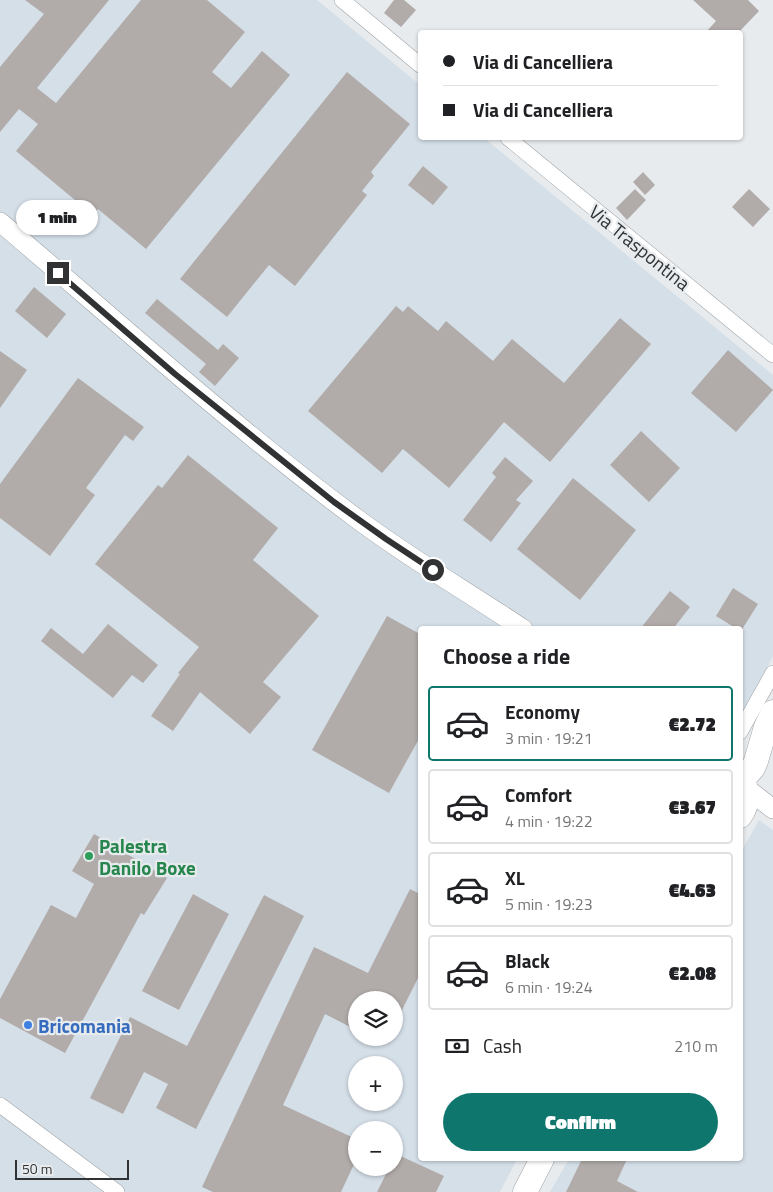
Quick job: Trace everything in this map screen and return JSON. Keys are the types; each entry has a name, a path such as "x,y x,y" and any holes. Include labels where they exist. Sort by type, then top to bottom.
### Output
{"main road":[{"path":"743,750 770,719"},
{"path":"743,810 746,804 743,782 756,761 770,719"},
{"path":"525,1192 541,1161"},
{"path":"541,1192 557,1161"}],"street":[{"path":"342,0 418,63"},
{"name":"Via Traspontina","path":"510,140 773,355"},
{"path":"0,222 175,374 334,502 386,539 518,626"},
{"path":"743,727 773,673"},
{"path":"743,782 773,809"},
{"path":"743,817 773,814"},
{"path":"0,1105 118,1192"}],"shaded area":[{"path":"0,0 317,0 418,83 418,140 486,140 773,375 773,656 743,718 743,626 418,626 418,1161 516,1161 500,1192 0,1192"},
{"path":"759,820 773,830 773,1192 550,1192 568,1161 743,1161 743,849"}],"building":[{"path":"25,0 109,0 37,88 56,103 141,0 207,0 245,32 212,72 231,88 262,51 290,75 146,249 98,209 93,215 16,151 38,124 19,109 0,132 0,67 44,14"},
{"path":"394,0 404,0 416,10 401,27 384,13"},
{"path":"693,0 748,0 759,11 741,30 708,30 716,21"},
{"path":"347,72 410,124 371,172 374,176 362,191 367,195 295,286 269,265 227,317 180,279"},
{"path":"423,166 448,187 433,205 408,185"},
{"path":"643,172 655,185 645,195 633,182"},
{"path":"635,189 646,200 627,220 616,208"},
{"path":"749,189 770,209 753,227 732,207"},
{"path":"34,287 66,314 47,338 15,311"},
{"path":"157,299 218,350 223,344 239,358 215,386 199,372 206,364 145,313"},
{"path":"396,306 403,312 408,306 438,331 446,321 493,361 512,339 564,383 620,318 651,344 550,462 504,422 449,488 403,449 382,473 308,411"},
{"path":"728,350 773,390 736,432 691,393"},
{"path":"0,351 27,370 0,408"},
{"path":"78,378 144,427 133,441 125,435 86,488 95,495 50,556 0,518 0,484"},
{"path":"641,431 680,468 649,502 610,465"},
{"path":"188,455 278,528 253,560 319,616 263,682 281,697 250,734 200,692 173,731 151,716 180,674 178,673 199,647 95,564 158,485 162,488"},
{"path":"505,457 533,481 516,500 521,503 491,542 463,520 496,477 492,473"},
{"path":"573,478 636,530 580,600 517,549"},
{"path":"733,588 758,604 743,628 743,626 732,626 716,616"},
{"path":"670,591 690,607 675,626 642,626"},
{"path":"387,616 418,633 418,741 389,793 312,750"},
{"path":"108,624 158,665 143,683 132,675 113,698 41,641 51,628 83,654"},
{"path":"94,834 167,878 144,915 141,913 65,1053 0,1018 0,999 51,905 76,918 94,884 72,871"},
{"path":"410,889 418,893 418,978 403,1008 403,991 348,991 348,1026 325,1014 283,1105 348,1135 348,1176 341,1192 213,1192 202,1187 314,947 368,973"},
{"path":"193,894 229,914 179,1010 142,991"},
{"path":"264,895 304,916 196,1129 156,1108 168,1084 144,1072 123,1114 90,1098 130,1017 187,1046"},
{"path":"403,1157 444,1176 436,1192 377,1192 385,1176 403,1176"},
{"path":"581,1161 626,1161 617,1181 638,1192 566,1192"}],"place":[{"name":"Palestra Danilo Boxe","path":"89,856"},
{"name":"Bricomania","path":"28,1025"}],"route":[{"path":"58,273 175,374 334,502 433,570"}]}
